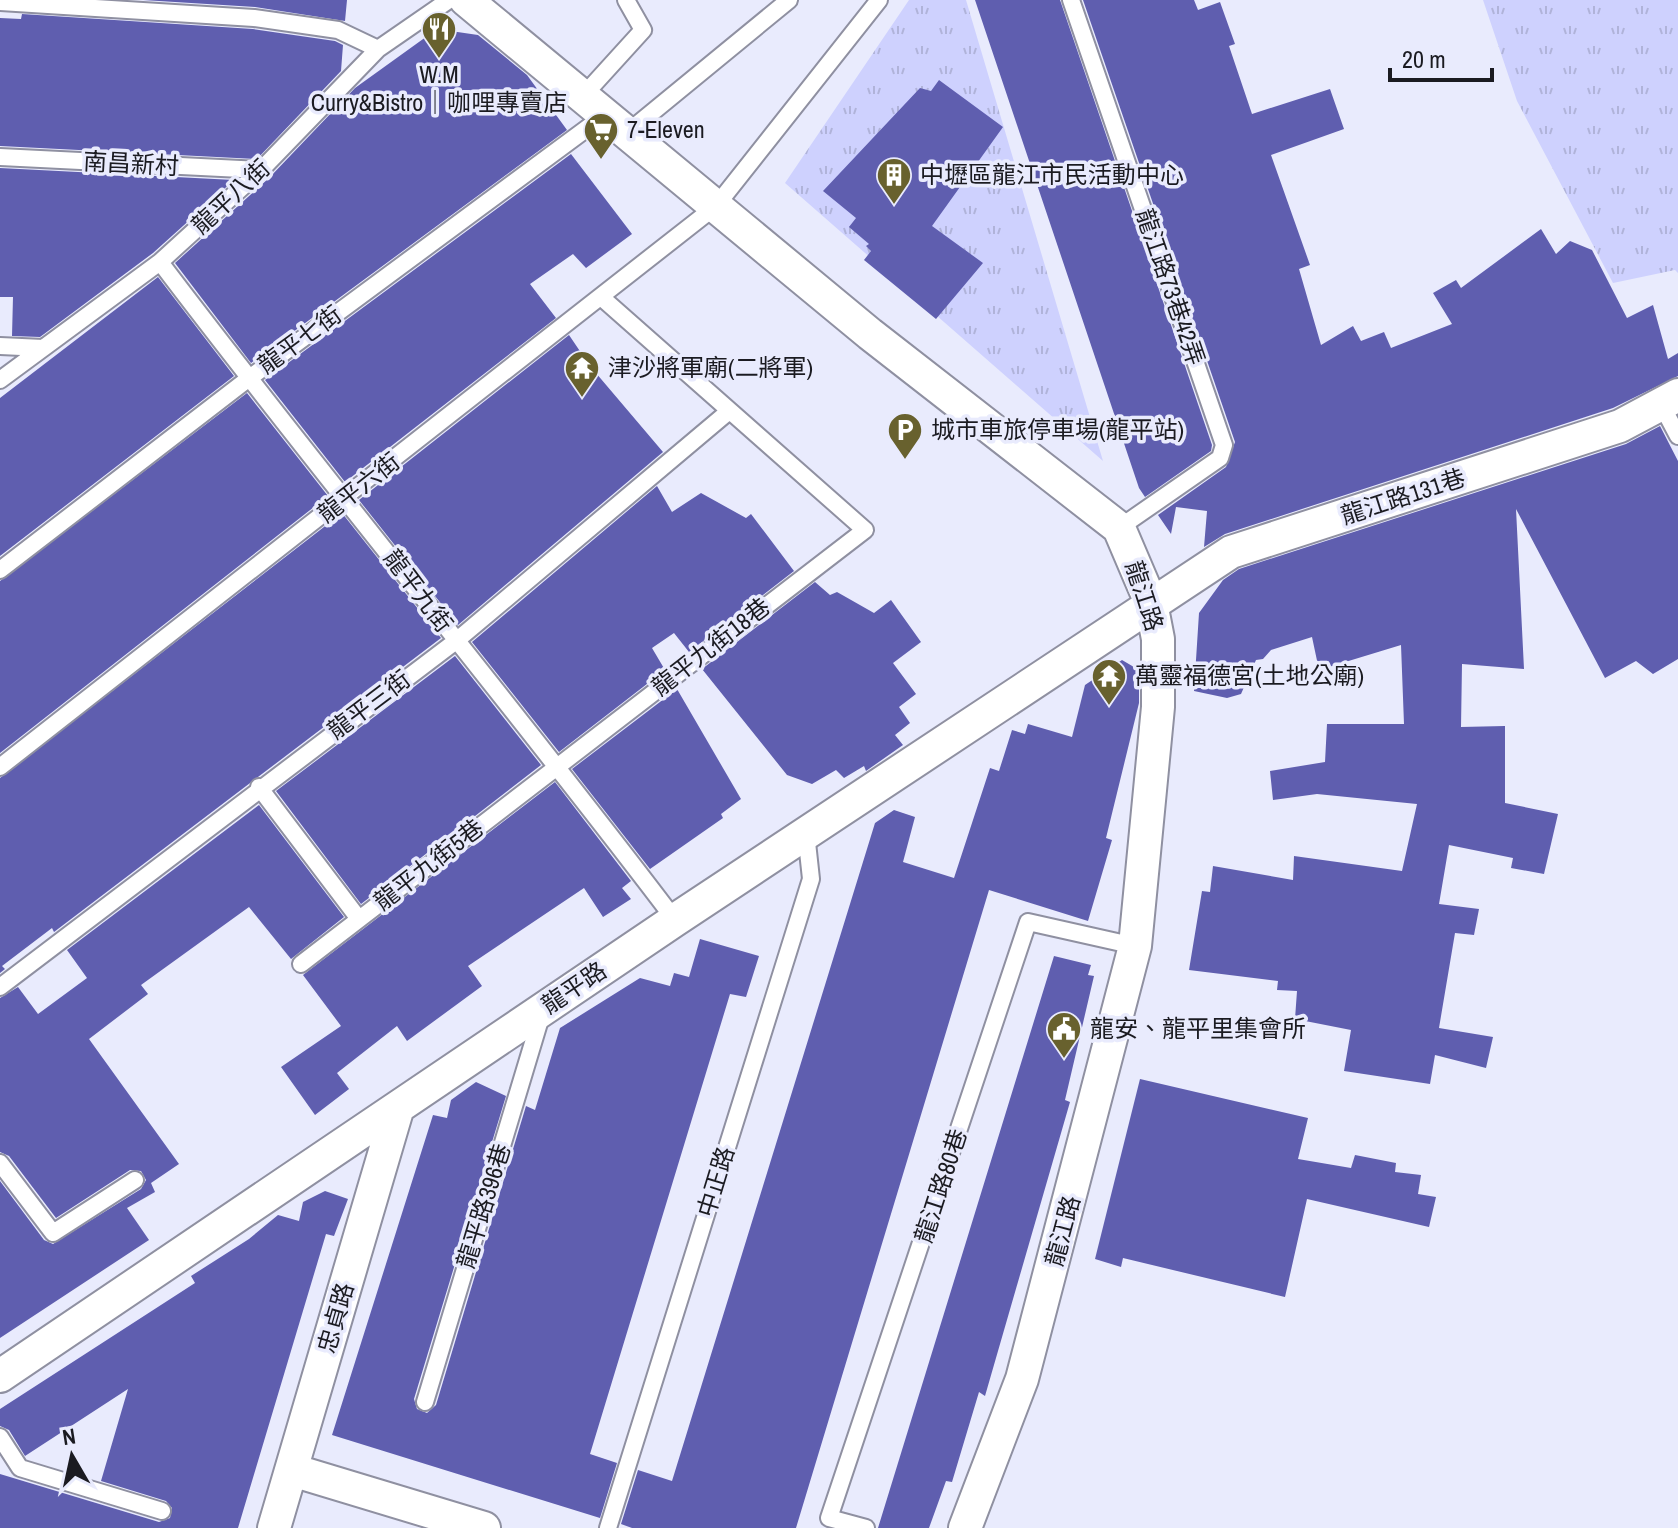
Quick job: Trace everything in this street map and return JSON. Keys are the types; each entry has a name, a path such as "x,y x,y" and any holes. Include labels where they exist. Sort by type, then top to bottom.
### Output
{"street":[{"name":"龍江路","path":"466,0 870,334 1119,528 1151,603 1158,639 1158,707 1135,946 1022,1379 965,1528"},
{"name":"龍江路131巷","path":"1151,603 1231,552 1620,426 1670,400"},
{"name":"龍平路","path":"0,1376 1151,603"},
{"name":"忠貞路","path":"274,1528 398,1107"},
{"path":"292,1470 484,1528"}],"lane":[{"name":"龍平八街","path":"0,380 160,262 261,170 378,49 449,0"},
{"path":"605,115 643,30 626,0"},
{"path":"605,115 789,0"},
{"name":"龍平六街","path":"0,767 347,499 716,206 879,0"},
{"name":"龍江路73巷42弄","path":"1071,0 1224,445 1220,458 1119,528"},
{"path":"0,2 254,18 338,30 378,49"},
{"name":"龍平七街","path":"0,570 248,379 605,115"},
{"name":"南昌新村","path":"0,157 261,170"},
{"name":"龍平九街","path":"160,262 248,379 558,765 675,920"},
{"path":"601,297 728,412"},
{"path":"0,346 43,348"},
{"path":"1670,400 1678,436"},
{"name":"龍平九街18巷","path":"558,765 865,530 728,412"},
{"name":"龍平三街","path":"0,987 259,787 456,641 728,412"},
{"name":"龍平九街5巷","path":"301,964 558,765"},
{"path":"259,787 359,919"},
{"name":"中正路","path":"608,1528 811,879 806,833"},
{"name":"龍江路80巷","path":"866,1528 829,1518 1028,922 1135,946"},
{"name":"龍平路396巷","path":"425,1402 543,1009"},
{"path":"0,1163 53,1233 135,1180"},
{"path":"0,1437 20,1468 162,1511"}],"green space":[{"path":"909,0 966,0 1103,461 785,183"},
{"path":"1483,0 1678,0 1678,273 1675,270 1613,283 1517,101"}],"building":[{"path":"143,0 347,0 345,21 255,7"},
{"path":"975,0 1060,0 1212,445 1211,451 1145,497 1139,488"},
{"path":"1083,0 1194,0 1198,10 1220,2 1235,44 1229,46 1252,114 1330,89 1344,129 1271,155 1310,265 1299,269 1321,345 1353,326 1361,341 1384,332 1391,348 1452,324 1433,293 1456,280 1461,288 1541,229 1556,254 1570,241 1592,250 1627,318 1653,305 1668,359 1678,353 1678,376 1613,408 1225,534 1204,547 1207,511 1176,507 1171,534 1158,515 1226,467 1235,442"},
{"path":"22,14 253,29 335,41 343,45 341,71 257,159 0,146 0,18 21,19"},
{"path":"437,29 478,35 527,75 567,130 251,363 175,263 269,178 355,88"},
{"name":"中壢區龍江市民活動中心","path":"939,80 1003,127 932,226 983,263 936,319 864,260 871,251 866,246 869,244 849,227 856,218 823,191 920,88 931,91"},
{"path":"571,154 632,234 586,268 573,254 530,284 556,318 345,482 265,380"},
{"path":"0,168 234,180 153,253 40,337 12,336 13,297 0,297"},
{"path":"158,277 234,376 0,556 0,398"},
{"path":"569,335 590,366 663,452 458,625 359,500"},
{"path":"247,393 328,496 0,753 0,581"},
{"path":"1660,426 1678,461 1678,659 1653,674 1636,661 1605,678 1516,509 1524,669 1462,664 1461,727 1505,726 1505,803 1558,814 1544,874 1511,868 1513,858 1449,845 1439,904 1479,909 1474,935 1455,933 1439,1028 1493,1037 1486,1068 1435,1055 1430,1084 1344,1071 1351,1030 1295,1019 1297,991 1277,990 1278,981 1189,970 1202,891 1210,892 1213,866 1293,880 1294,856 1402,871 1417,804 1317,794 1273,800 1270,771 1325,762 1327,724 1404,724 1401,645 1319,670 1312,637 1271,650 1263,659 1256,660 1241,694 1227,698 1194,691 1199,613 1223,580 1239,569 1626,444"},
{"path":"657,486 672,512 701,493 746,518 751,514 794,571 689,652 674,633 652,648 665,670 559,752 472,642"},
{"path":"342,513 441,638 54,932 52,928 2,966 5,969 0,973 0,778"},
{"path":"815,582 830,595 837,592 874,613 891,600 921,642 893,663 916,694 899,707 910,723 895,735 903,745 866,771 864,766 844,778 836,770 812,784 787,775 702,669"},
{"path":"455,656 541,765 361,904 276,791"},
{"path":"1122,660 1139,670 1139,703 1106,838 1112,840 1088,921 989,890 796,1528 632,1528 621,1524 638,1470 672,1481 875,823 894,810 915,817 903,862 954,878 990,768 999,771 1012,730 1025,734 1028,724 1072,737 1085,685"},
{"path":"677,689 741,799 721,814 723,818 650,869 572,769"},
{"path":"555,782 631,881 622,888 631,899 603,917 584,888 468,966 482,986 407,1041 397,1026 337,1073 349,1089 315,1115 281,1067 341,1026 303,975"},
{"path":"259,805 344,917 291,959 249,907 141,985 148,994 89,1039 179,1164 151,1183 155,1192 127,1208 149,1240 0,1338 0,1181 44,1240 53,1244 141,1189 146,1180 141,1171 130,1170 56,1218 9,1156 0,1152 0,998 18,987 38,1014 87,978 67,950"},
{"path":"700,939 759,956 746,997 730,994 590,1454 617,1463 600,1518 332,1435 433,1115 447,1118 451,1100 476,1082 506,1096 414,1399 417,1409 427,1413 436,1405 526,1106 535,1110 560,1028 640,978 670,986 674,973 689,977"},
{"path":"1054,956 1091,965 1088,975 1094,976 1065,1100 1070,1102 985,1396 979,1392 952,1482 946,1481 929,1528 878,1528"},
{"path":"1140,1079 1308,1118 1298,1159 1351,1168 1355,1155 1396,1163 1395,1172 1421,1175 1418,1194 1436,1197 1429,1227 1307,1199 1285,1297 1123,1258 1121,1267 1095,1259"},
{"path":"325,1191 348,1199 334,1236 326,1234 238,1528 0,1528 0,1474 159,1522 170,1518 172,1508 166,1501 101,1481 128,1389 25,1456 9,1430 0,1426 0,1409 195,1283 191,1276 249,1239 278,1215 299,1221 303,1202"}],"place":[{"name":"W.M Curry&Bistro｜咖哩專賣店","path":"439,60"},
{"name":"7-Eleven","path":"601,161"},
{"name":"中壢區龍江市民活動中心","path":"894,206"},
{"name":"津沙將軍廟(二將軍)","path":"582,399"},
{"name":"城市車旅停車場(龍平站)","path":"905,461"},
{"name":"萬靈福德宮(土地公廟)","path":"1109,707"},
{"name":"龍安、龍平里集會所","path":"1064,1060"}]}
